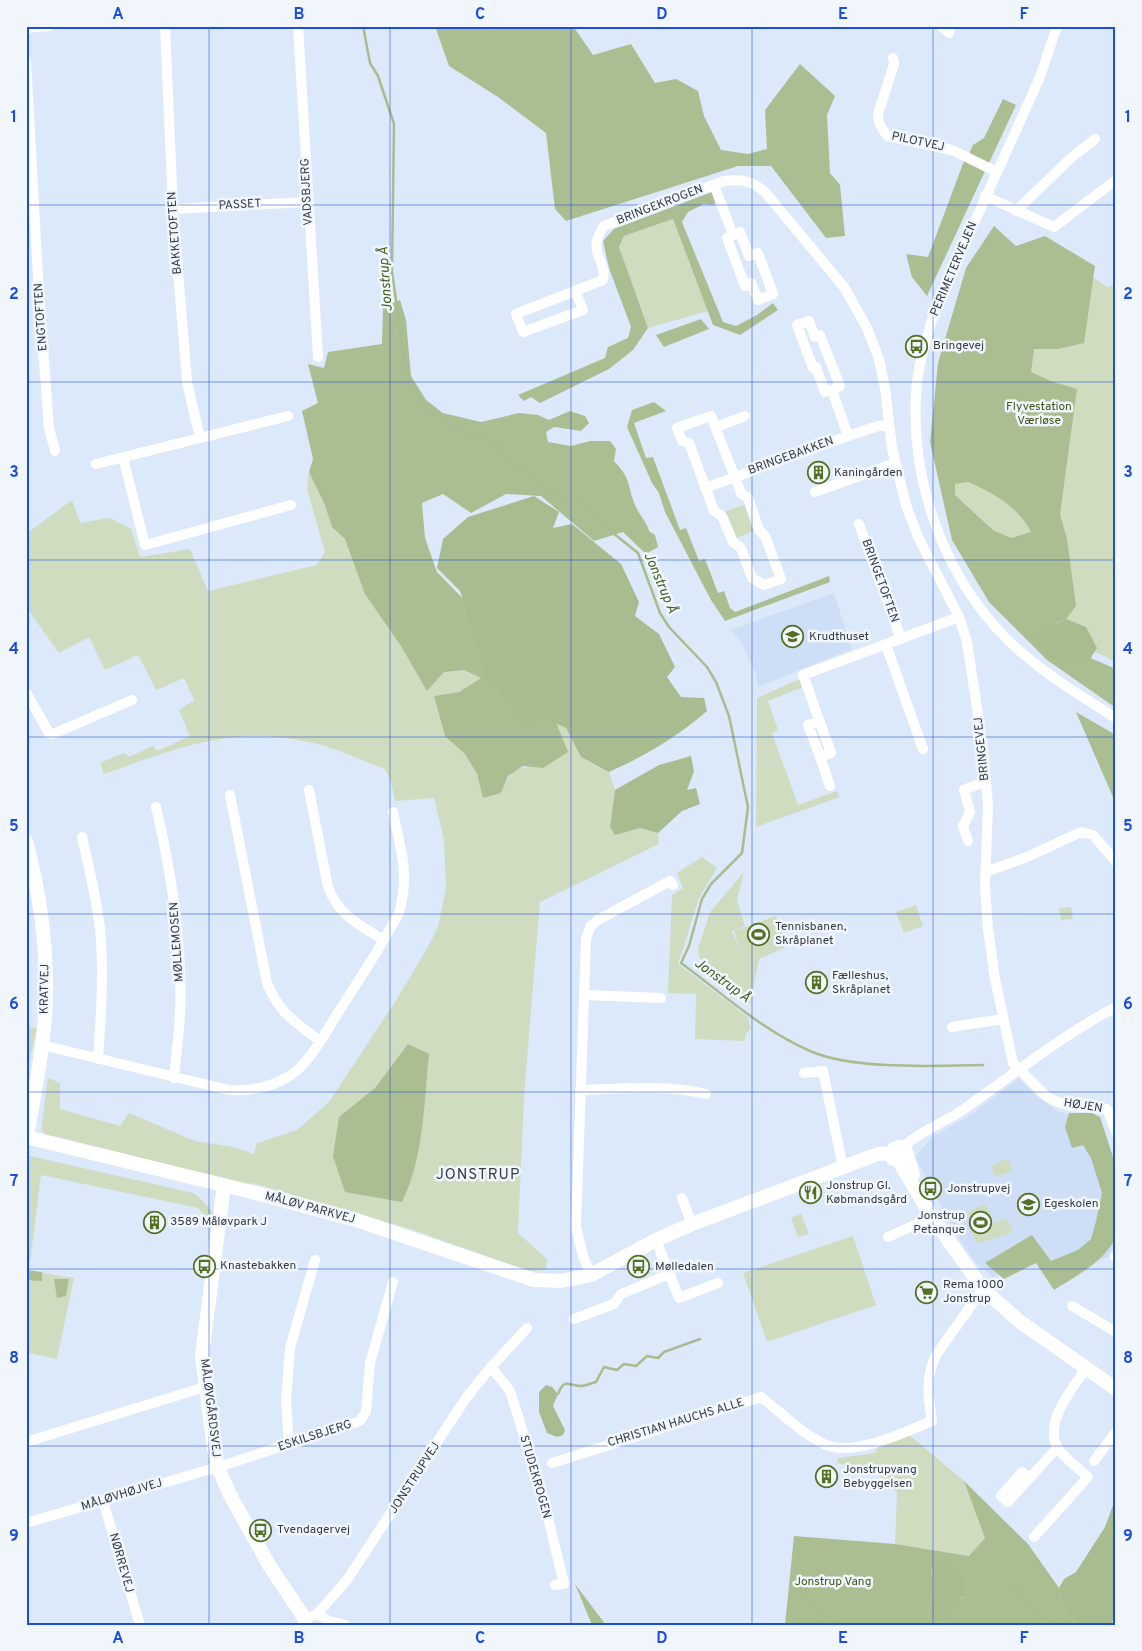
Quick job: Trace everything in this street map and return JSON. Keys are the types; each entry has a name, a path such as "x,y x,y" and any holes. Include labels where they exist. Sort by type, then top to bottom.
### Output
{"street":[{"path":"26,28 50,26"},
{"name":"BAKKETOFTEN","path":"164,26 173,209 188,382 200,438"},
{"name":"VADSBJERG","path":"298,26 318,357"},
{"path":"941,26 945,32 949,32 950,26"},
{"name":"PERIMETERVEJEN","path":"1057,26 1040,77 936,310 924,346 916,393 919,456 924,489 945,548 978,604 1021,653 1049,675 1116,718"},
{"name":"PILOTVEJ","path":"893,58 894,64 878,114 879,123 887,136 952,150 997,172"},
{"name":"ENGTOFTEN","path":"26,62 49,428 55,451"},
{"path":"1016,211 1072,157 1095,139"},
{"name":"BRINGEKROGEN","path":"576,292 582,310 523,332 516,314 603,280 603,273 596,253 596,241 604,226 714,185 742,179"},
{"name":"BRINGEVEJ","path":"742,179 765,192 851,297 868,328 879,359 885,388 888,425 906,505 918,537 959,617 972,670 988,806 985,872 988,929 1003,1019 1013,1062 1018,1069"},
{"path":"986,196 1054,227 1116,180"},
{"name":"BRINGEKROGEN","path":"714,185 733,236"},
{"name":"PASSET","path":"173,209 308,202"},
{"name":"BRINGEKROGEN","path":"740,232 749,256 758,253 773,294 758,300 751,283 745,286 727,238 733,236 740,232"},
{"name":"BRINGEBAKKEN","path":"809,321 815,337 820,335 840,386 832,390 825,392 797,325 809,321"},
{"name":"BRINGEBAKKEN","path":"832,390 848,436"},
{"path":"96,464 288,416"},
{"name":"BRINGEBAKKEN","path":"711,416 716,427 741,493 748,498 759,530 765,536 781,579 764,586 752,578 741,548 733,542 722,516 714,512 689,443 682,441 677,428 711,416"},
{"path":"716,427 745,416"},
{"name":"BRINGEBAKKEN","path":"705,488 848,436 878,426 888,425"},
{"path":"124,457 145,545 291,505"},
{"path":"815,492 896,463"},
{"name":"BRINGETOFTEN","path":"859,524 901,639"},
{"name":"BRINGETOFTEN","path":"830,786 820,757 831,752 803,676 959,617"},
{"path":"886,645 923,749"},
{"path":"26,692 49,733 53,734 132,700"},
{"path":"968,841 963,826 970,812 964,790 986,781"},
{"path":"309,790 328,887 334,901 342,913 353,922 384,940"},
{"path":"230,795 267,983 275,1002 286,1016 320,1041"},
{"name":"MØLLEMOSEN","path":"156,807 169,862 179,960 180,1014 174,1078"},
{"path":"42,1045 229,1090 250,1090 272,1085 291,1075 306,1061 320,1041 399,913 405,892 406,871 393,812"},
{"path":"985,872 1027,857 1081,832 1093,835 1116,862"},
{"path":"82,837 100,928 102,1012 98,1059"},
{"name":"KRATVEJ","path":"26,841 45,954 42,1045 26,1137"},
{"path":"673,884 670,881 598,920 590,927 586,939 576,1227 582,1256 591,1275 656,1240 692,1224 878,1154 900,1155 928,1131 963,1110 1018,1069 1083,1025 1116,1007"},
{"path":"584,995 661,998"},
{"path":"952,1027 1003,1019"},
{"name":"HØJEN","path":"1018,1069 1026,1073 1045,1095 1055,1101 1071,1106 1108,1109 1116,1131"},
{"path":"804,1073 823,1071 843,1168"},
{"path":"580,1090 659,1087 685,1089 706,1094"},
{"name":"MÅLØV PARKVEJ","path":"26,1137 228,1186 356,1220 534,1280 561,1281 591,1275"},
{"path":"900,1155 918,1194 932,1217 983,1289 1019,1321 1116,1389"},
{"name":"MÅLØVGÅRDSVEJ","path":"228,1186 219,1233 202,1355 205,1387 218,1467 224,1484 249,1530 309,1620"},
{"path":"682,1198 692,1224"},
{"path":"888,1238 932,1217"},
{"path":"656,1240 679,1298 718,1283"},
{"path":"289,1445 286,1401 290,1348 315,1260"},
{"path":"574,1318 614,1304 621,1294 669,1274"},
{"name":"ESKILSBJERG","path":"218,1467 360,1421 366,1412 370,1363 393,1282"},
{"name":"CHRISTIAN HAUCHS ALLE","path":"552,1463 760,1397 792,1422 830,1446 866,1445 932,1421 927,1392 931,1366 936,1355 983,1289"},
{"path":"1072,1306 1116,1332"},
{"name":"JONSTRUPVEJ","path":"309,1620 347,1580 466,1398 491,1367 527,1328"},
{"name":"STUDEKROGEN","path":"491,1367 510,1391 542,1493 564,1584 555,1585"},
{"path":"1034,1537 1088,1477 1057,1448 1055,1421 1086,1368"},
{"path":"26,1442 205,1387"},
{"path":"1094,1461 1116,1432"},
{"path":"1029,1478 1057,1448"},
{"name":"MÅLØVHØJVEJ","path":"26,1523 218,1467"},
{"name":"NØRREVEJ","path":"103,1501 140,1625"},
{"path":"309,1620 329,1621 345,1625"}],"shaded area":[{"path":"534,496 559,512 553,528 572,524 621,564 639,602 635,616 659,634 675,667 667,677 681,697 704,698 707,711 696,720 660,745 609,772 581,757 566,728 548,720 525,724 487,675 460,591 437,568 443,539 468,517"},
{"name":"Krudthuset","path":"834,593 852,649 758,687 756,674 742,643 730,630"},
{"path":"1066,619 1086,627 1097,648 1089,661 1058,661 1042,654 1032,632 1048,629"},
{"path":"691,756 694,771 687,790 696,788 700,804 682,811 658,833 640,828 615,835 610,827 615,790 659,765"},
{"name":"Egeskolen","path":"1019,1078 1036,1096 1058,1111 1099,1127 1116,1174 1116,1242 1108,1257 1050,1281 1036,1258 993,1277 976,1263 955,1233 915,1157 932,1137 972,1114"},
{"path":"546,1385 552,1387 558,1394 553,1406 565,1430 563,1435 557,1437 547,1433 539,1412 539,1392"},
{"path":"1116,1497 1116,1603 1112,1625 1075,1625 1063,1604 1059,1588 1064,1579 1076,1572 1105,1527"},
{"path":"934,1561 959,1573 964,1580 965,1586 960,1601 951,1615 933,1625 930,1621 929,1611 934,1591 931,1562"}],"green space":[{"path":"435,26 573,26 593,55 631,44 655,83 676,79 698,91 704,116 721,150 748,154 767,149 765,110 800,64 835,96 827,115 830,173 840,185 845,236 826,238 771,166 738,166 566,221 555,209 546,133 498,97 449,66"},
{"path":"1003,99 1016,105 989,163 969,154 973,145 984,138"},
{"path":"964,161 986,169 927,296 912,277 906,254 928,257"},
{"path":"712,192 719,202 712,205 704,204 688,212 682,222 723,322 736,326 757,315 773,303 778,310 740,335 713,325 673,219 624,236 619,247 648,328 633,350 609,369 540,403 531,397 524,401 518,395 605,358 608,347 628,338 631,327 609,268 603,241 614,229"},
{"path":"673,219 708,311 648,328 619,247 624,236"},
{"name":"Flyvestation Værløse","path":"994,226 1016,246 1045,236 1095,266 1084,343 1058,349 1034,349 1031,372 1053,382 1077,389 1060,514 1067,539 1076,606 1066,619 1057,623 1067,648 1116,669 1116,708 1047,660 989,602 952,540 930,442 938,363 966,268","holes":["968,482 1013,508 1031,532 1011,538 993,530 955,495 955,484"]},
{"name":"Flyvestation Værløse","path":"1074,265 1107,287 1116,285 1116,662 1039,624 992,529 955,495 955,484 968,482 974,485 961,416"},
{"path":"400,300 406,320 411,376 426,400 443,413 481,422 519,413 538,415 549,420 570,411 585,416 589,423 581,431 554,427 546,432 548,442 571,446 590,441 610,441 616,449 614,461 627,479 636,507 649,531 655,535 658,547 646,554 623,532 594,541 541,496 506,494 471,513 443,494 422,503 425,538 437,572 470,606 555,720 568,752 543,768 523,766 508,776 501,793 483,798 477,774 465,754 445,736 434,696 459,692 481,678 464,670 444,672 427,691 401,646 365,594 345,539 332,527 324,503 309,472 313,459 302,411 318,403 308,364 324,368 328,352 382,344 383,307"},
{"path":"701,319 709,329 664,347 656,335"},
{"path":"654,402 666,411 634,423 646,458 653,457 680,530 686,528 699,561 705,559 718,593 724,591 730,608 735,612 829,576 830,582 725,621 711,600 665,512 659,493 652,483 627,427 632,410"},
{"path":"309,472 324,503 332,527 345,539 355,564 427,690 443,672 464,670 481,678 459,692 434,696 445,736 465,754 477,774 483,798 501,793 508,778 520,768 543,768 557,724 566,728 581,757 609,772 615,790 610,827 640,828 658,833 659,844 540,902 524,1096 518,1233 547,1259 546,1270 529,1271 410,1229 252,1183 245,1184 54,1136 50,1138 41,1130 48,1078 60,1083 60,1109 120,1126 129,1113 195,1141 234,1147 254,1154 257,1143 297,1130 329,1102 397,999 438,927 446,888 444,840 434,798 395,801 391,782 385,769 322,745 284,738 257,736 206,742 104,774 100,763 124,753 129,757 153,746 157,751 190,736 179,710 194,700 184,678 156,690 138,655 105,670 89,637 59,653 26,607 26,534 72,500 80,523 110,518 131,529 140,557 190,549 208,591 317,565 325,552 307,489","holes":["408,1045 402,1202 375,1088"]},
{"path":"744,505 754,531 734,539 724,512"},
{"path":"800,679 803,687 768,701 778,730 772,733 798,805 837,791 840,797 756,827 757,698"},
{"path":"1076,712 1116,735 1116,804"},
{"path":"702,857 717,868 699,898 678,964 747,1016 751,1028 745,1035 745,1041 695,1039 696,994 668,993 672,895 683,888 677,873"},
{"path":"744,872 737,900 745,926 732,931 741,953 734,931 776,916 784,938 769,943 782,939 786,947 759,959 750,1004 709,972 700,959 698,949 710,912"},
{"path":"916,905 923,926 904,933 896,912"},
{"path":"1071,907 1073,919 1061,920 1059,908"},
{"path":"26,1027 37,1028 26,1077"},
{"path":"408,1044 429,1054 419,1148 415,1167 402,1202 345,1192 333,1156 339,1117 375,1088"},
{"path":"1069,1113 1092,1113 1100,1117 1116,1166 1116,1236 1105,1253 1090,1267 1054,1290 1036,1263 1004,1279 985,1263 1032,1235 1051,1261 1078,1250 1091,1239 1102,1193 1091,1158 1083,1145 1072,1148 1065,1127"},
{"path":"26,1155 193,1193 214,1213 210,1229 201,1227 203,1214 198,1208 41,1175 30,1263 26,1262"},
{"path":"1008,1159 1013,1170 996,1177 991,1166"},
{"name":"Jonstrup Petanque","path":"985,1204 992,1219 988,1220 990,1225 1007,1218 1013,1232 977,1244 970,1229 975,1227 968,1212"},
{"path":"801,1214 809,1234 798,1237 791,1218"},
{"path":"853,1236 876,1305 767,1342 743,1273"},
{"path":"26,1270 74,1278 57,1359 29,1353 26,1346"},
{"path":"26,1270 42,1272 42,1281 26,1280"},
{"path":"54,1279 69,1279 66,1296 57,1298"},
{"path":"908,1434 964,1481 986,1537 969,1556 895,1544 897,1493 876,1472 837,1463 838,1458 875,1453 878,1447"},
{"name":"Jonstrup Vang","path":"964,1481 1028,1544 1059,1588 1063,1604 1075,1625 936,1625 942,1622 963,1597 931,1569 934,1590 929,1616 933,1625 785,1625 794,1536 895,1544 969,1556 985,1538"},
{"path":"575,1584 606,1625 592,1625"}],"waterway":[{"name":"Jonstrup Å","path":"363,26 370,63 378,76 394,124 392,272 408,385 422,404 434,415 467,434 494,441 506,457 553,495 575,501 587,507 613,533 638,553 660,613 669,627 707,667 716,682 729,716 748,807 742,853 711,884 702,899 689,946 681,963 759,1022 810,1051 849,1061 895,1066 983,1065"},
{"path":"558,1394 565,1384 581,1386 596,1382 604,1367 617,1370 624,1364 636,1366 647,1356 658,1358 664,1352 700,1339"},
{"path":"799,1573 800,1595 835,1625"},
{"path":"1010,1582 1051,1625"}],"place":[{"name":"Bringevej","path":"917,346"},
{"name":"Kaningården","path":"818,473"},
{"name":"Krudthuset","path":"793,637"},
{"name":"Tennisbanen, Skråplanet","path":"759,934"},
{"name":"Fælleshus, Skråplanet","path":"816,983"},
{"name":"Jonstrupvej","path":"931,1189"},
{"name":"Jonstrup Gl. Købmandsgård","path":"810,1193"},
{"name":"Egeskolen","path":"1028,1204"},
{"name":"3589 Måløvpark J","path":"154,1222"},
{"name":"Jonstrup Petanque","path":"981,1223"},
{"name":"Knastebakken","path":"204,1266"},
{"name":"Mølledalen","path":"639,1267"},
{"name":"Rema 1000 Jonstrup","path":"927,1292"},
{"name":"Jonstrupvang Bebyggelsen","path":"827,1477"},
{"name":"Tvendagervej","path":"261,1530"}],"district":[{"name":"JONSTRUP","path":"478,1175"}]}
